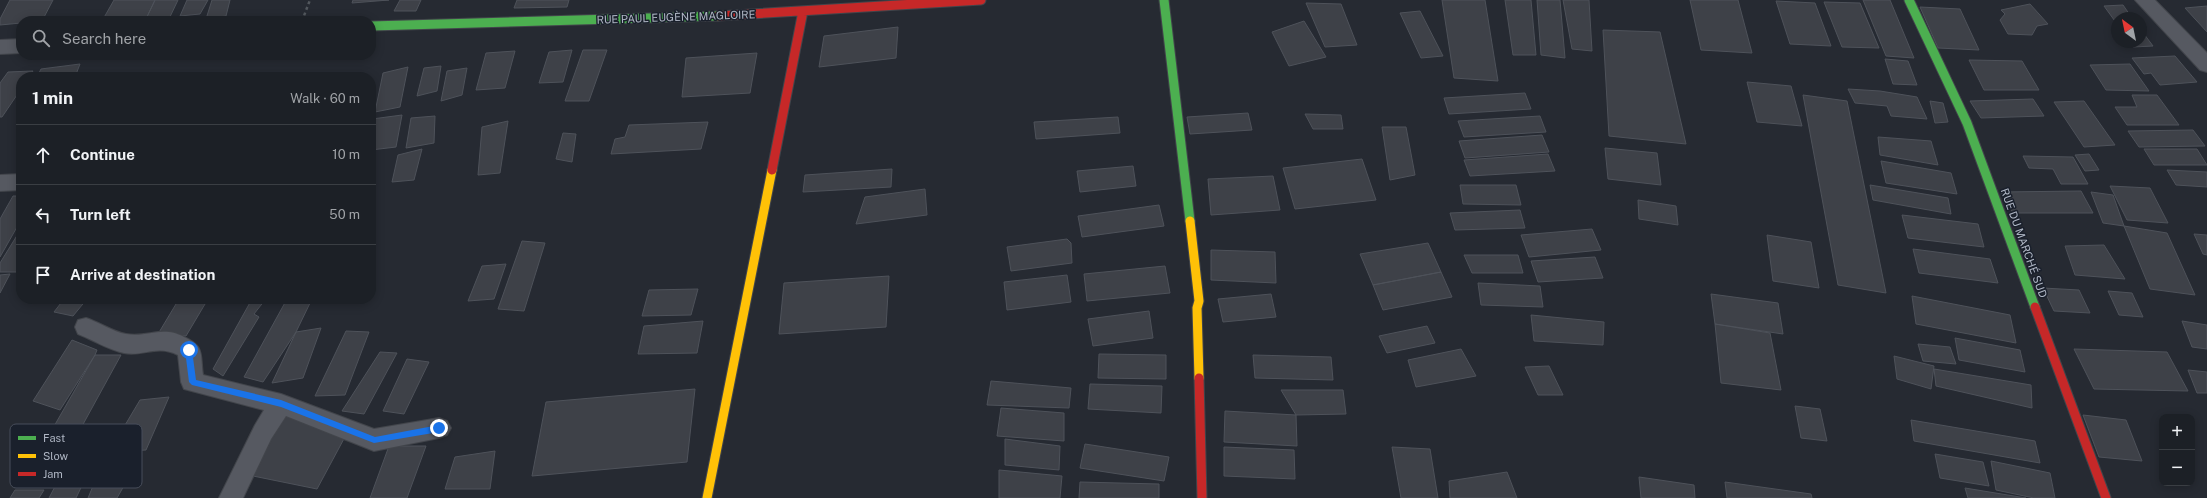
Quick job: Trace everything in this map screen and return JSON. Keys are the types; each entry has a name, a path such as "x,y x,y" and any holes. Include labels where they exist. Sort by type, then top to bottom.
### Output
{"street":[{"name":"RUE PAUL EUGÈNE MAGLOIRE","path":"376,26 664,18 981,0"},
{"path":"1164,0 1199,302 1197,308 1202,498"},
{"name":"RUE DU MARCHÉ SUD","path":"1909,0 1967,123 2106,498"},
{"path":"2144,0 2207,65"},
{"path":"707,498 803,10"},
{"path":"0,47 16,46"},
{"path":"0,183 16,182"}],"lane":[{"path":"86,327 125,344 170,340 189,350 192,382 281,404 374,440 439,428"},
{"path":"232,498 263,432 281,404"}],"path":[{"path":"304,16 310,0"}],"building":[{"path":"10,0 53,0 45,16 16,16 16,23 0,25 0,19"},
{"path":"114,0 155,0 147,16 105,16"},
{"path":"155,0 178,0 170,16 147,16"},
{"path":"187,0 208,0 200,14 180,16"},
{"path":"212,0 230,0 226,16 207,16"},
{"path":"353,0 389,0 352,3"},
{"path":"400,0 421,0 416,11 394,11"},
{"path":"517,0 569,0 567,7 514,8"},
{"path":"1442,0 1485,0 1498,81 1454,78"},
{"path":"1505,0 1531,0 1536,55 1513,55"},
{"path":"1537,0 1560,0 1565,58 1541,55"},
{"path":"1563,0 1589,0 1592,51 1572,49"},
{"path":"1690,0 1738,0 1752,53 1701,50"},
{"path":"1863,0 1890,0 1914,58 1886,56"},
{"path":"1776,1 1815,3 1831,46 1790,44"},
{"path":"1824,2 1860,3 1879,48 1842,47"},
{"path":"1306,3 1341,4 1357,45 1325,47"},
{"path":"2030,4 2048,24 2037,26 2032,35 2008,34 2000,20 2005,14 2001,10"},
{"path":"2123,5 2128,12 2111,12 2111,16 2104,6"},
{"path":"2207,6 2207,32 2185,8"},
{"path":"1920,7 1960,9 1979,50 1938,48"},
{"path":"1420,11 1443,56 1421,58 1400,13"},
{"path":"1304,21 1326,57 1289,66 1272,32"},
{"path":"898,27 896,58 819,67 824,36"},
{"path":"1603,30 1660,32 1686,144 1609,136"},
{"path":"2147,38 2153,46 2147,46"},
{"path":"572,50 563,82 539,83 549,52"},
{"path":"583,50 607,50 589,101 565,101"},
{"path":"515,51 505,88 476,90 486,53"},
{"path":"757,53 750,93 682,97 686,58"},
{"path":"2175,56 2197,82 2160,85 2151,73 2144,74 2132,58"},
{"path":"1885,59 1908,61 1917,85 1893,84"},
{"path":"1969,60 2022,61 2039,90 1984,90"},
{"path":"80,64 77,72 40,72 41,69"},
{"path":"2130,64 2149,91 2106,90 2090,65"},
{"path":"441,66 437,91 417,96 424,68"},
{"path":"408,67 400,107 376,112 376,107 383,73"},
{"path":"467,68 462,95 441,101 447,71"},
{"path":"33,71 16,72 16,96 2,117 0,117 0,83 8,72"},
{"path":"1747,82 1791,86 1802,126 1757,122"},
{"path":"1848,89 1880,91 1917,97 1927,119 1891,116 1887,106 1855,103"},
{"path":"1525,93 1531,109 1449,114 1444,98"},
{"path":"1803,95 1847,101 1886,293 1838,285"},
{"path":"2132,95 2157,95 2179,125 2127,125 2115,107 2137,107"},
{"path":"2033,99 2044,116 1981,118 1970,101"},
{"path":"1930,101 1943,103 1948,122 1935,123"},
{"path":"2084,101 2115,145 2084,147 2054,102"},
{"path":"1248,113 1252,130 1190,134 1187,117"},
{"path":"1305,114 1341,115 1343,129 1313,129"},
{"path":"402,115 396,147 376,149 376,118"},
{"path":"435,116 434,143 406,148 411,118"},
{"path":"1540,116 1546,132 1464,137 1458,121"},
{"path":"1118,117 1120,133 1036,139 1034,122"},
{"path":"508,121 500,173 478,175 482,127"},
{"path":"708,122 701,149 611,154 615,139 625,137 629,125"},
{"path":"1382,127 1406,127 1415,175 1390,180"},
{"path":"2193,130 2205,146 2139,147 2128,131"},
{"path":"563,133 576,134 572,162 556,159"},
{"path":"1542,135 1549,152 1465,158 1459,141"},
{"path":"1878,137 1931,141 1938,165 1880,155"},
{"path":"1605,148 1657,153 1661,185 1608,179"},
{"path":"422,149 414,180 392,182 398,155"},
{"path":"2144,149 2197,149 2207,165 2154,165"},
{"path":"1548,154 1555,171 1470,176 1464,160"},
{"path":"2089,154 2099,170 2085,171 2075,155"},
{"path":"2023,156 2073,157 2088,184 2061,184 2053,169 2029,168"},
{"path":"1362,159 1376,200 1295,209 1283,168"},
{"path":"1881,161 1951,173 1957,194 1886,183"},
{"path":"1133,166 1136,186 1080,192 1077,171"},
{"path":"892,169 891,187 803,192 805,175"},
{"path":"2167,170 2207,172 2207,187 2176,185"},
{"path":"1273,176 1280,210 1211,215 1208,179"},
{"path":"1460,185 1516,185 1521,205 1463,204"},
{"path":"1870,185 1948,198 1951,214 1873,200"},
{"path":"2110,186 2150,188 2168,223 2127,220"},
{"path":"925,189 927,215 856,224 865,197"},
{"path":"2081,191 2093,213 2013,213 2001,192"},
{"path":"2091,192 2113,195 2124,226 2103,223"},
{"path":"13,196 16,196 16,229 0,257 0,219"},
{"path":"1638,200 1676,206 1678,225 1639,219"},
{"path":"1159,205 1164,226 1082,237 1078,216"},
{"path":"1520,210 1525,228 1455,230 1450,213"},
{"path":"1902,215 1978,224 1984,247 1908,238"},
{"path":"2124,226 2167,233 2195,295 2150,289"},
{"path":"1592,229 1601,250 1529,257 1521,235"},
{"path":"2194,234 2207,235 2207,255 2203,254"},
{"path":"1767,235 1811,242 1819,288 1773,281"},
{"path":"16,237 16,272 0,272 0,263"},
{"path":"1067,239 1071,243 1072,263 1011,271 1007,247"},
{"path":"522,241 545,243 524,311 498,309"},
{"path":"1428,243 1441,272 1373,285 1360,254"},
{"path":"2104,245 2125,279 2075,275 2065,246"},
{"path":"1913,249 1990,259 1998,283 1919,273"},
{"path":"1211,250 1275,252 1276,283 1211,280"},
{"path":"1464,255 1518,255 1523,273 1472,273"},
{"path":"1595,257 1603,278 1538,282 1531,261"},
{"path":"506,264 494,299 468,301 482,266"},
{"path":"1165,266 1170,293 1087,301 1084,274"},
{"path":"1441,272 1452,297 1383,310 1373,285"},
{"path":"10,274 0,293 0,275"},
{"path":"1067,275 1071,302 1007,310 1004,282"},
{"path":"889,276 886,327 779,334 784,283"},
{"path":"1478,283 1540,286 1543,307 1481,305"},
{"path":"2043,288 2079,290 2090,313 2054,311"},
{"path":"698,289 691,315 642,316 649,290"},
{"path":"2108,291 2132,293 2143,317 2119,315"},
{"path":"1271,294 1276,317 1223,322 1218,299"},
{"path":"1711,294 1778,303 1783,334 1715,324"},
{"path":"1912,296 2010,315 2016,343 1916,324"},
{"path":"60,304 83,304 73,316 54,312"},
{"path":"176,304 205,304 186,336 158,334"},
{"path":"249,304 262,304 254,314 259,317 223,376 213,369"},
{"path":"284,304 310,304 296,332 263,382 244,377"},
{"path":"1149,311 1153,338 1093,346 1088,319"},
{"path":"1531,315 1604,322 1603,345 1534,341"},
{"path":"703,321 697,353 638,354 644,326"},
{"path":"2182,321 2207,325 2207,349 2192,347"},
{"path":"1715,324 1770,333 1781,390 1721,383"},
{"path":"1427,326 1435,343 1387,353 1379,336"},
{"path":"321,328 303,378 272,383 296,332"},
{"path":"346,331 369,332 345,395 315,396"},
{"path":"1955,338 2020,350 2025,372 1959,360"},
{"path":"72,340 97,350 60,410 33,401"},
{"path":"1918,344 1950,347 1956,364 1923,361"},
{"path":"1461,349 1476,376 1416,387 1408,360"},
{"path":"2074,349 2167,352 2188,391 2094,389"},
{"path":"380,352 397,353 364,414 342,411"},
{"path":"1099,354 1166,355 1166,379 1098,378"},
{"path":"95,355 121,355 83,424 55,424"},
{"path":"1253,355 1331,357 1333,380 1255,378"},
{"path":"1894,356 1934,366 1931,389 1897,379"},
{"path":"407,359 429,362 404,414 383,411"},
{"path":"1549,366 1563,395 1538,395 1525,367"},
{"path":"1934,369 2031,385 2032,408 1936,386"},
{"path":"2188,370 2207,372 2207,393 2197,393"},
{"path":"991,381 1071,388 1069,408 987,405"},
{"path":"1090,384 1162,386 1161,413 1088,409"},
{"path":"695,389 687,462 532,476 546,402"},
{"path":"1281,390 1343,390 1346,414 1296,415"},
{"path":"169,397 146,450 142,450 142,424 126,424 140,400"},
{"path":"1795,406 1820,409 1827,441 1801,438"},
{"path":"1001,408 1064,413 1064,441 997,436"},
{"path":"1225,411 1296,415 1297,446 1224,442"},
{"path":"279,414 346,435 317,489 248,475"},
{"path":"2083,415 2126,420 2142,461 2099,457"},
{"path":"1911,420 2035,441 2040,463 1914,441"},
{"path":"1005,439 1060,446 1059,470 1005,465"},
{"path":"1085,444 1169,457 1164,481 1080,468"},
{"path":"389,446 426,446 407,498 370,498"},
{"path":"1224,447 1294,450 1295,479 1224,476"},
{"path":"1392,447 1430,449 1438,498 1401,498"},
{"path":"495,451 490,489 445,489 455,457"},
{"path":"1935,454 1983,462 1989,486 1940,478"},
{"path":"1991,461 2050,473 2055,498 2034,498 1996,490"},
{"path":"999,470 1062,476 1060,498 999,498"},
{"path":"1507,472 1517,498 1450,498 1449,481"},
{"path":"1639,477 1694,485 1695,498 1641,498"},
{"path":"1080,482 1159,484 1159,498 1079,498"},
{"path":"1725,482 1811,494 1812,498 1727,498"},
{"path":"54,488 81,488 76,498 49,498"},
{"path":"92,488 123,488 117,498 88,498"},
{"path":"1965,488 2026,498 1968,498"},
{"path":"15,490 44,490 39,498 10,498"}],"traffic: fast":[{"path":"1164,0 1190,221"},
{"path":"1909,0 1967,123 2035,307"},
{"path":"376,26 663,19 718,16"}],"traffic: slow":[{"path":"707,498 772,170"},
{"path":"1190,221 1199,301 1197,308 1199,378"}],"traffic: jam":[{"path":"718,16 981,0"},
{"path":"772,170 803,11"},
{"path":"2035,307 2106,498"},
{"path":"1199,378 1202,498"}],"route":[{"path":"189,350 192,382 281,404 374,440 439,428"}]}
